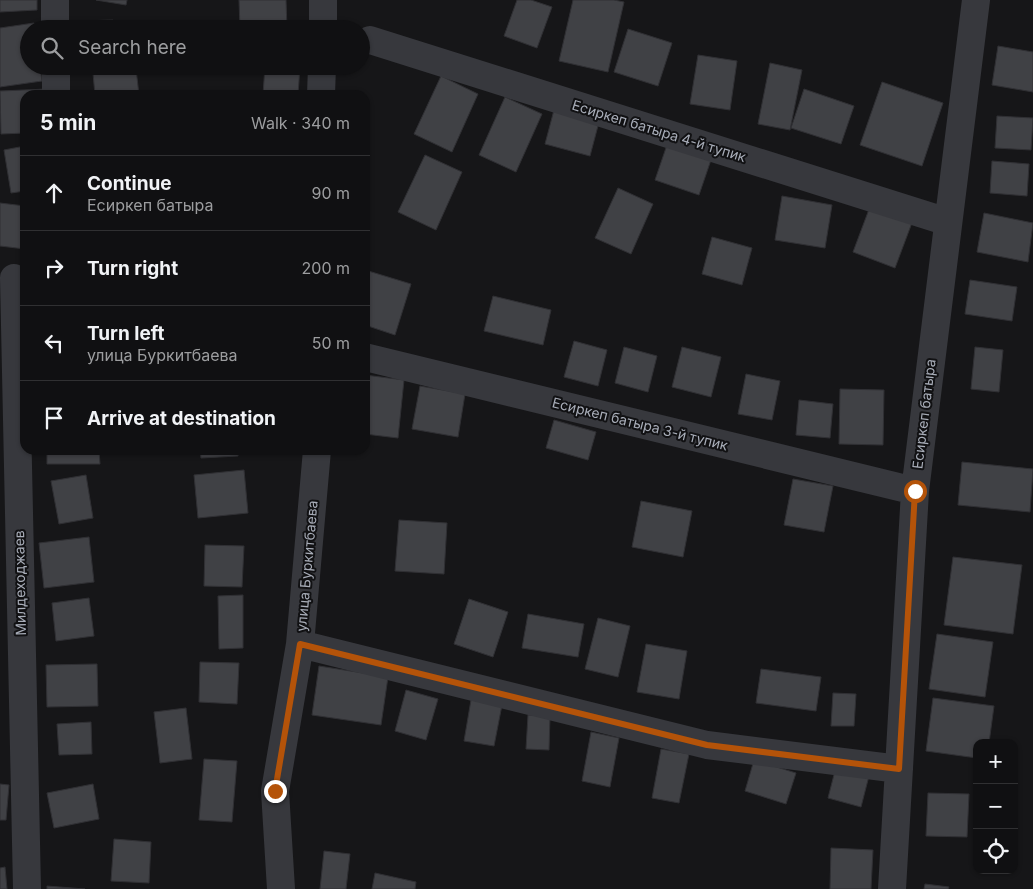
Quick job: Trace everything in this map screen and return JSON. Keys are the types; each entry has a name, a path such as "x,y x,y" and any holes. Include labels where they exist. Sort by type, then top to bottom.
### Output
{"street":[{"path":"55,0 56,20"},
{"path":"323,0 323,20"},
{"name":"Есиркеп батыра","path":"892,889 915,491 976,0"},
{"name":"Есиркеп батыра 4-й тупик","path":"370,40 948,222"},
{"path":"56,75 56,90"},
{"path":"321,90 322,75"},
{"name":"Милдеходжаев","path":"13,278 27,889"},
{"name":"Есиркеп батыра 3-й тупик","path":"370,358 915,491"},
{"name":"улица Буркитбаева","path":"281,889 275,791 300,644 317,455"},
{"path":"300,644 707,745 899,769"}],"building":[{"path":"0,0 37,0 37,10 0,12"},
{"path":"96,0 127,0 126,5"},
{"path":"239,0 286,0 287,20 240,20"},
{"path":"517,0 531,0 552,7 537,48 504,36"},
{"path":"573,0 614,0 624,2 608,72 559,61"},
{"path":"20,25 20,75 41,75 42,81 0,87 0,28"},
{"path":"628,29 672,43 658,86 614,72"},
{"path":"998,46 1033,52 1033,92 992,85"},
{"path":"698,55 737,61 730,110 690,104"},
{"path":"770,63 802,70 790,130 758,124"},
{"path":"93,75 137,75 138,90 95,90"},
{"path":"264,75 299,75 298,90 263,90"},
{"path":"441,76 478,94 452,152 414,134"},
{"path":"882,82 943,103 922,166 860,145"},
{"path":"804,89 854,106 841,144 791,128"},
{"path":"20,90 20,133 1,134 0,91"},
{"path":"505,97 542,114 516,172 479,155"},
{"path":"554,110 599,122 590,156 545,144"},
{"path":"997,116 1033,118 1031,150 995,148"},
{"path":"669,139 713,154 699,195 655,180"},
{"path":"20,147 20,192 11,193 4,150"},
{"path":"425,155 462,172 436,230 398,212"},
{"path":"992,161 1029,164 1027,196 990,193"},
{"path":"618,188 653,204 631,254 595,238"},
{"path":"782,196 832,205 825,248 775,240"},
{"path":"0,203 20,205 20,248 0,246"},
{"path":"871,204 913,220 895,268 853,252"},
{"path":"984,213 1033,223 1028,262 977,252"},
{"path":"712,237 752,248 742,285 702,274"},
{"path":"370,272 411,284 395,335 370,327"},
{"path":"970,280 1017,287 1012,321 965,314"},
{"path":"493,296 551,310 543,345 484,331"},
{"path":"574,341 607,350 598,386 564,377"},
{"path":"624,347 657,356 648,392 615,383"},
{"path":"682,347 721,357 711,397 672,387"},
{"path":"975,347 1003,350 999,392 971,389"},
{"path":"746,374 780,381 772,420 738,414"},
{"path":"370,376 404,380 398,438 370,435"},
{"path":"420,386 465,394 458,437 412,429"},
{"path":"840,389 884,390 883,445 839,444"},
{"path":"799,400 833,404 830,438 796,435"},
{"path":"554,420 596,432 588,460 546,448"},
{"path":"47,455 99,455 100,464 47,464"},
{"path":"201,455 238,455 238,456 201,458"},
{"path":"962,462 1033,469 1030,512 958,505"},
{"path":"244,470 248,513 198,518 194,475"},
{"path":"86,475 93,518 59,524 51,481"},
{"path":"793,479 833,486 824,532 784,525"},
{"path":"641,501 692,511 683,557 632,547"},
{"path":"399,520 447,523 444,574 395,571"},
{"path":"89,537 94,582 44,588 39,543"},
{"path":"205,545 244,546 242,587 204,586"},
{"path":"953,557 1022,565 1013,634 944,625"},
{"path":"243,595 243,648 219,649 218,596"},
{"path":"89,598 94,636 56,641 52,603"},
{"path":"469,599 508,612 493,657 454,644"},
{"path":"528,614 584,624 578,657 522,648"},
{"path":"598,618 630,626 618,677 585,669"},
{"path":"937,634 993,642 985,697 929,689"},
{"path":"646,644 687,651 679,699 637,692"},
{"path":"200,662 239,663 237,704 199,702"},
{"path":"97,664 98,706 47,707 46,665"},
{"path":"319,666 388,677 381,725 312,715"},
{"path":"761,669 821,677 816,711 756,703"},
{"path":"406,690 438,699 426,740 395,731"},
{"path":"833,693 856,694 854,726 831,726"},
{"path":"933,698 994,706 990,739 973,739 973,757 926,751"},
{"path":"471,700 502,705 494,746 464,741"},
{"path":"186,708 192,759 160,763 154,712"},
{"path":"528,715 550,716 549,750 526,749"},
{"path":"91,722 92,754 59,755 57,724"},
{"path":"591,732 619,738 610,787 582,781"},
{"path":"661,749 689,754 679,803 652,798"},
{"path":"204,759 237,761 232,822 199,820"},
{"path":"754,760 796,773 786,804 745,791"},
{"path":"837,763 870,772 861,807 828,798"},
{"path":"0,784 9,785 6,820 0,820"},
{"path":"93,784 99,819 54,828 47,793"},
{"path":"928,793 969,794 967,837 926,836"},
{"path":"114,839 151,842 149,883 111,881"},
{"path":"831,848 873,850 871,889 830,889"},
{"path":"324,851 350,854 346,889 320,889"},
{"path":"5,867 7,889 0,889 0,868"},
{"path":"375,873 416,882 415,889 372,889"},
{"path":"925,884 949,887 948,889 924,889"},
{"path":"47,886 85,889 47,889"}],"route":[{"path":"275,791 300,644 707,745 899,769 915,491"}]}
